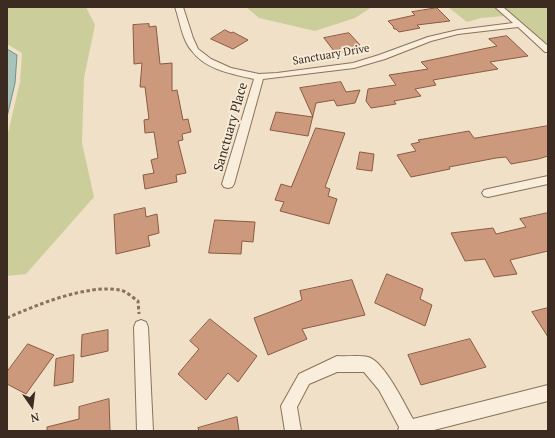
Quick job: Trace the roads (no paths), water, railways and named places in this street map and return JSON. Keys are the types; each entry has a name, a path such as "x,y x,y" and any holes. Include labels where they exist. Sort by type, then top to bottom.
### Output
{"street":[{"name":"Sanctuary Drive","path":"178,7 195,50 208,61 228,70 259,77 277,76 354,65 382,57 428,39 458,32 519,25"},
{"path":"499,7 548,50"},
{"name":"Sanctuary Place","path":"228,184 259,77"},
{"path":"488,193 548,180"},
{"path":"141,327 145,431"},
{"path":"293,431 289,406 304,379 337,364 368,365 385,384 408,429 547,394"}],"water":[{"path":"7,49 17,55 15,83 7,117"}]}
